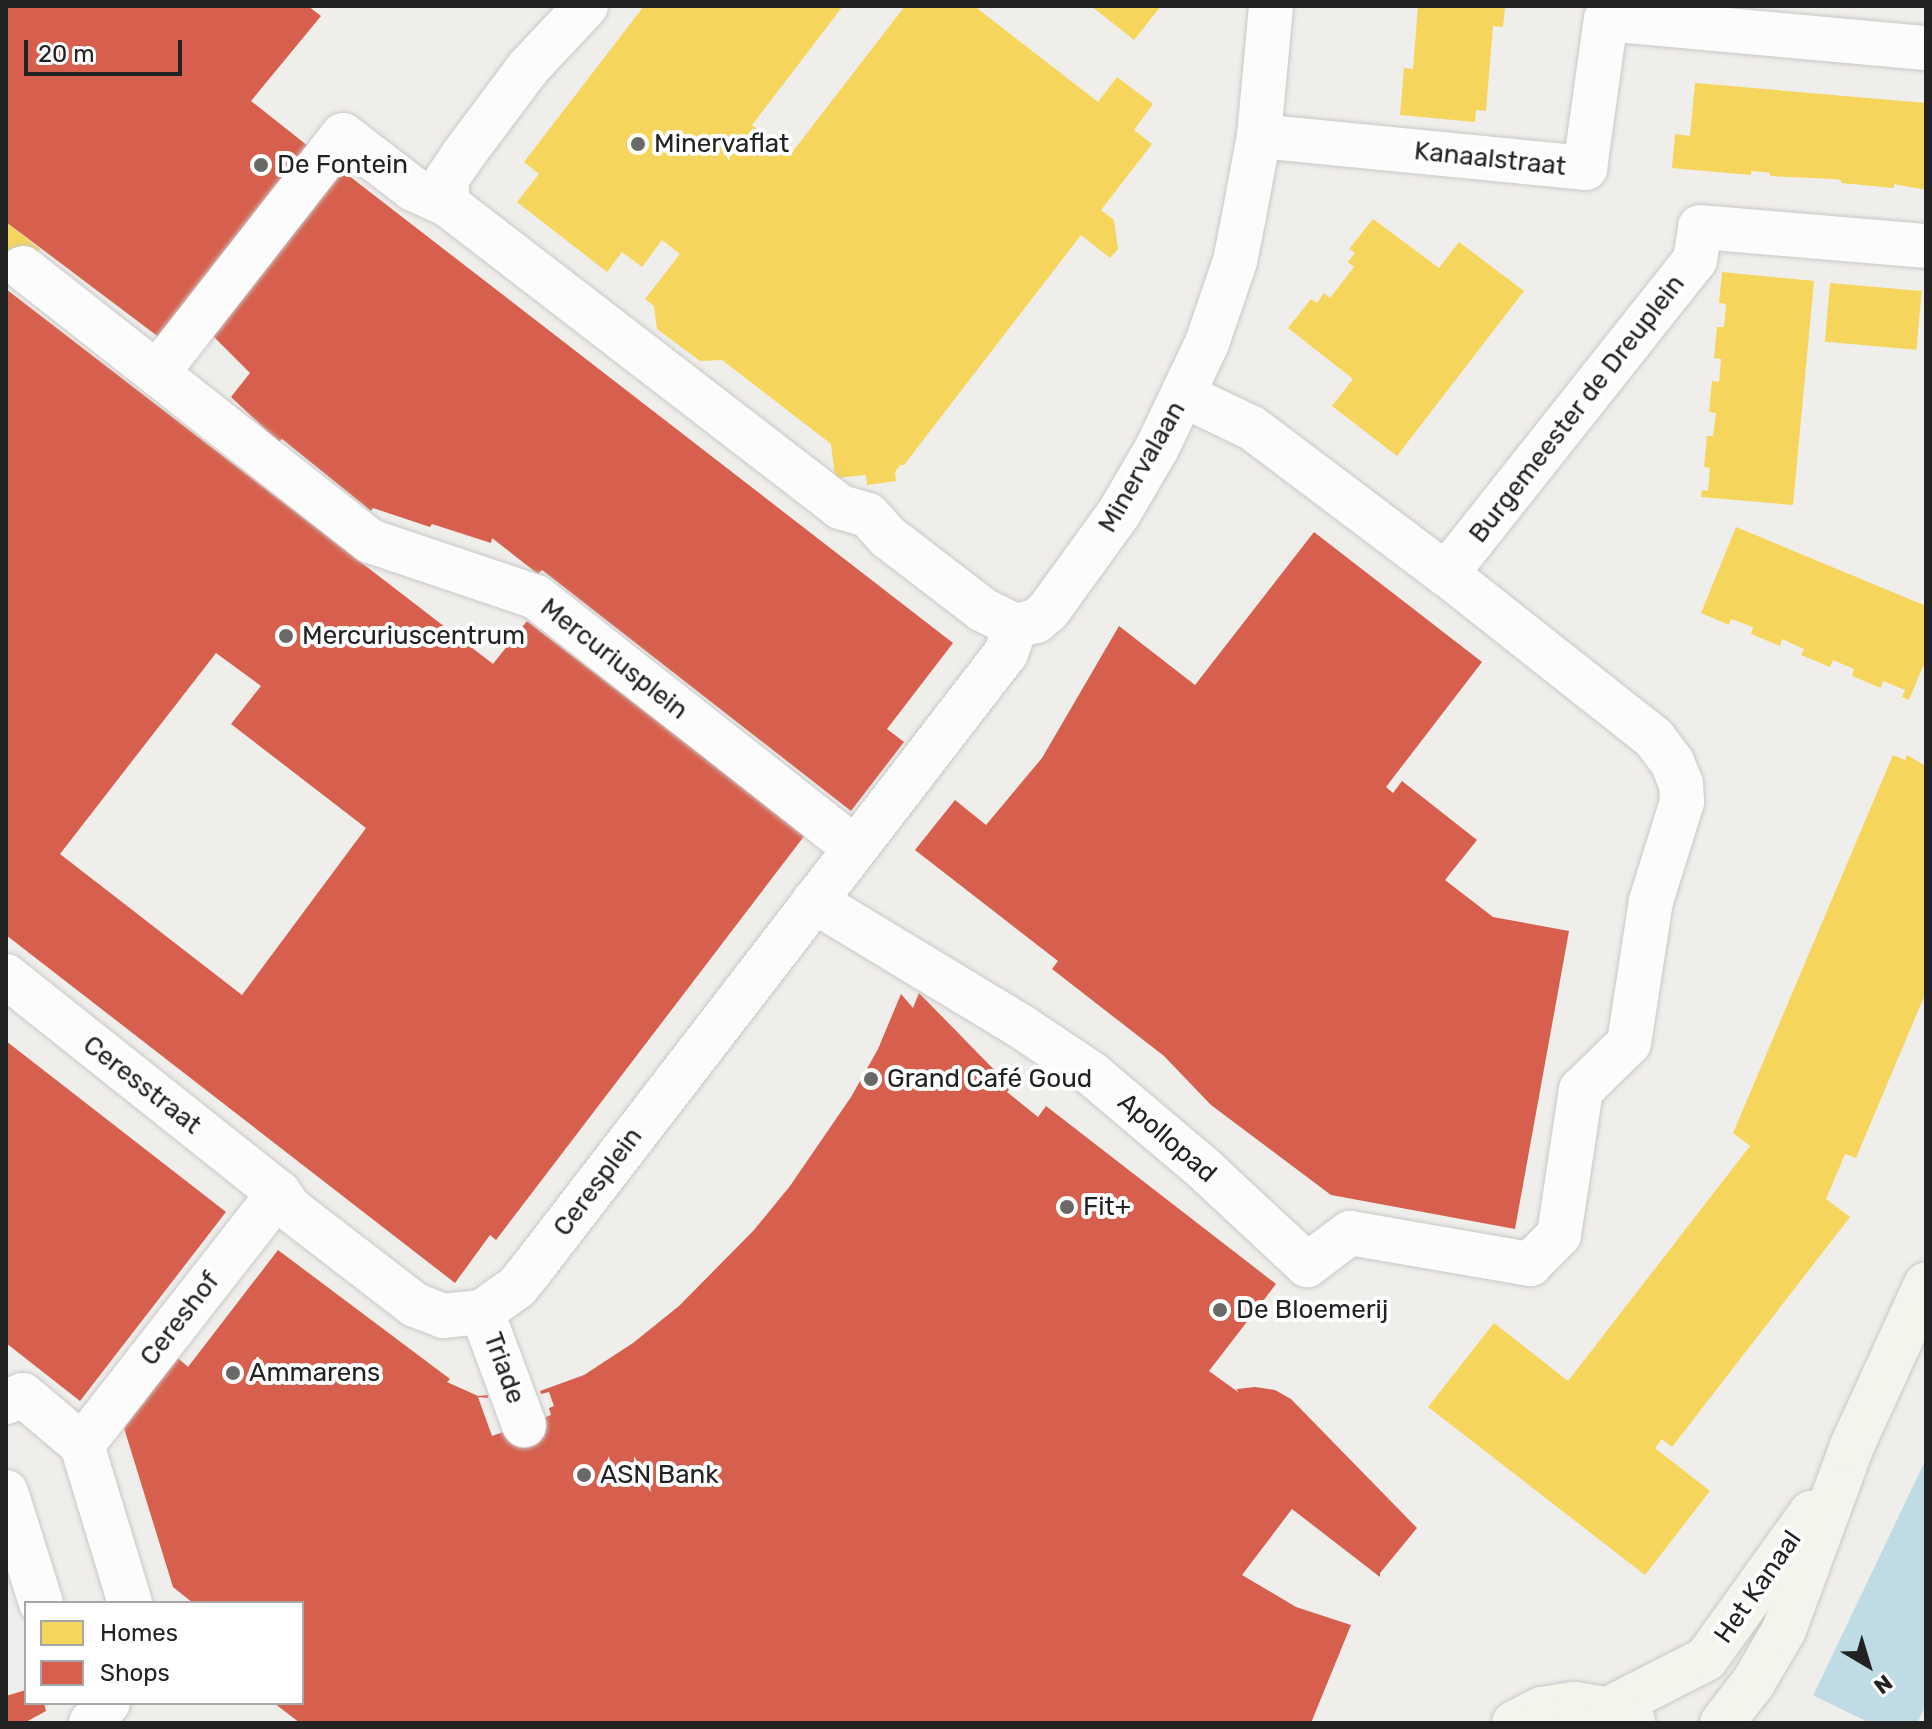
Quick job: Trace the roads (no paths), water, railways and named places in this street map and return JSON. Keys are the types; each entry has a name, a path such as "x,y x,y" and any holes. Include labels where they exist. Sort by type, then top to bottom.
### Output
{"main road":[{"name":"Het Kanaal","path":"1722,1723 1753,1683 1784,1630 1846,1464 1926,1284"},
{"name":"Het Kanaal","path":"1623,1716 1706,1659 1846,1464"},
{"path":"1506,1719 1575,1704 1623,1716"}],"street":[{"path":"447,204 447,179 545,49 586,6"},
{"name":"Minervalaan","path":"1016,626 1036,621 1075,576 1119,513 1183,395 1207,343 1235,261 1259,136 1271,6"},
{"name":"Kanaalstraat","path":"1259,136 1585,168 1606,19 1926,48"},
{"path":"157,373 343,135 413,189 447,204 840,507 868,515 888,537 983,610 1016,626 1006,653 855,848"},
{"name":"Burgemeester de Dreuplein","path":"1446,574 1695,260 1700,227 1926,246"},
{"name":"Mercuriusplein","path":"23,268 370,541 536,597 855,848"},
{"path":"1183,395 1252,428 1446,574"},
{"name":"Apollopad","path":"814,901 1022,1027 1092,1074 1202,1167 1307,1265 1350,1233 1530,1264 1559,1235 1581,1090 1629,1043 1651,901 1682,802 1681,784 1672,762 1654,738 1446,574"},
{"name":"Ceresplein","path":"482,1312 517,1287 530,1271 855,848"},
{"name":"Ceresstraat","path":"6,976 279,1193"},
{"path":"279,1193 289,1208 415,1305 443,1316 482,1312"},
{"name":"Cereshof","path":"82,1445 279,1193"},
{"name":"Triade","path":"482,1312 524,1425"},
{"path":"6,1402 23,1395 82,1445 129,1601"},
{"path":"6,1492 40,1601"},
{"path":"91,1723 106,1705"}],"water":[{"path":"1926,1459 1926,1705 1917,1723 1800,1723"}],"place":[{"name":"Minervaflat","path":"638,144"},
{"name":"De Fontein","path":"261,165"},
{"name":"Mercuriuscentrum","path":"286,636"},
{"name":"Grand Café Goud","path":"871,1079"},
{"name":"Fit+","path":"1067,1207"},
{"name":"De Bloemerij","path":"1220,1310"},
{"name":"Ammarens","path":"233,1373"},
{"name":"ASN Bank","path":"584,1475"}]}
